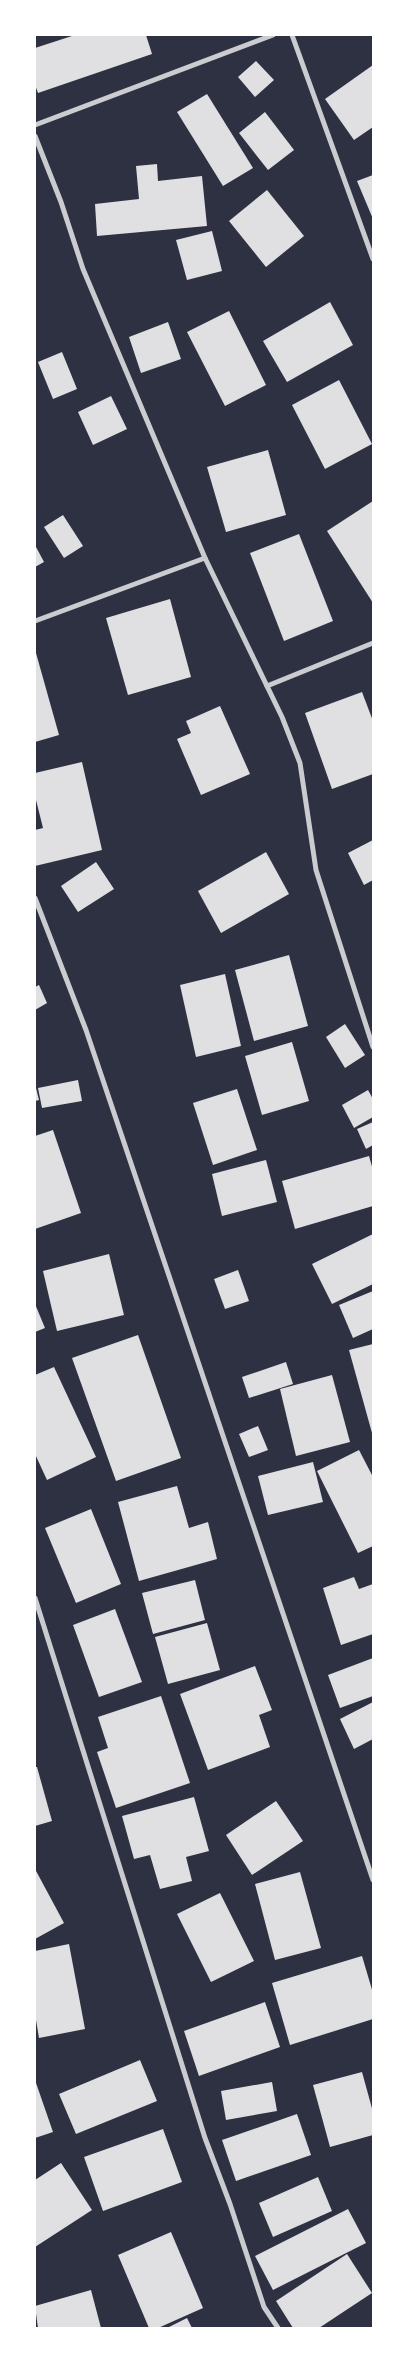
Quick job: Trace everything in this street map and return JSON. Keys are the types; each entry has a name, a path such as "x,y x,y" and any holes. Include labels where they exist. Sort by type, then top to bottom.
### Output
{"street":[{"path":"35,126 274,35"},
{"path":"292,35 373,259"},
{"path":"35,136 61,202 83,269 205,558 282,717 300,763 316,870 373,1047"},
{"path":"35,621 205,558"},
{"path":"267,686 373,643"},
{"path":"35,898 86,1030 373,1880"},
{"path":"35,1598 205,2138 230,2204 264,2307 278,2328"}],"building":[{"path":"75,35 146,35 152,54 38,93 35,85 35,48"},
{"path":"256,61 274,80 255,97 238,77"},
{"path":"373,65 373,127 354,140 325,99"},
{"path":"207,94 253,168 223,186 177,112"},
{"path":"265,112 294,150 268,170 239,133"},
{"path":"157,164 158,181 202,176 207,226 97,236 95,204 139,199 136,166"},
{"path":"373,175 373,219 357,181"},
{"path":"267,190 304,236 266,267 229,221"},
{"path":"212,231 222,271 187,280 176,240"},
{"path":"330,302 353,345 287,382 263,341"},
{"path":"229,311 266,385 225,406 187,332"},
{"path":"168,322 181,359 141,373 129,337"},
{"path":"62,352 77,389 53,399 38,362"},
{"path":"339,380 372,444 325,469 292,405"},
{"path":"111,396 127,429 93,445 78,412"},
{"path":"268,450 286,515 226,532 207,467"},
{"path":"373,501 373,603 327,531"},
{"path":"63,515 83,546 64,558 44,527"},
{"path":"299,534 333,621 284,641 250,553"},
{"path":"35,545 44,562 35,567"},
{"path":"170,599 191,677 128,695 106,618"},
{"path":"35,654 59,735 35,742"},
{"path":"362,692 373,721 373,774 332,789 305,713"},
{"path":"220,706 250,774 201,795 177,739 191,733 186,721"},
{"path":"82,762 102,850 35,866 35,830 43,828 35,796 35,773"},
{"path":"373,840 373,880 364,885 348,853"},
{"path":"266,852 289,894 221,933 198,891"},
{"path":"96,862 114,889 78,912 61,886"},
{"path":"289,955 308,1026 254,1041 235,970"},
{"path":"225,974 241,1046 196,1057 180,985"},
{"path":"39,985 47,1003 35,1010 35,987"},
{"path":"345,1024 365,1055 345,1068 326,1037"},
{"path":"292,1042 309,1101 262,1115 245,1056"},
{"path":"78,1080 82,1101 42,1108 38,1088"},
{"path":"35,1084 39,1100 35,1101"},
{"path":"237,1089 257,1150 213,1165 193,1103"},
{"path":"368,1090 373,1099 373,1117 354,1128 342,1105"},
{"path":"373,1122 373,1145 366,1149 357,1129"},
{"path":"53,1130 81,1213 35,1229 35,1136"},
{"path":"369,1156 373,1170 373,1206 295,1229 282,1181"},
{"path":"266,1160 277,1202 222,1216 212,1174"},
{"path":"373,1234 373,1284 332,1304 312,1264"},
{"path":"109,1254 124,1315 57,1331 43,1271"},
{"path":"238,1270 249,1301 225,1309 214,1279"},
{"path":"373,1291 373,1329 353,1338 339,1305"},
{"path":"35,1304 45,1328 35,1332"},
{"path":"138,1335 181,1458 116,1481 72,1358"},
{"path":"373,1344 373,1433 372,1433 349,1350"},
{"path":"286,1362 293,1384 249,1398 242,1377"},
{"path":"54,1367 96,1457 47,1480 35,1454 35,1375"},
{"path":"332,1375 350,1442 296,1456 280,1389"},
{"path":"258,1426 268,1450 249,1457 239,1434"},
{"path":"359,1450 373,1477 373,1546 358,1553 317,1471"},
{"path":"313,1462 323,1502 268,1515 258,1476"},
{"path":"177,1486 189,1528 208,1522 217,1559 139,1581 118,1502"},
{"path":"91,1509 121,1584 76,1603 45,1528"},
{"path":"354,1577 359,1589 373,1584 373,1634 341,1645 323,1588"},
{"path":"195,1580 205,1620 153,1634 142,1593"},
{"path":"115,1609 142,1682 99,1697 73,1625"},
{"path":"207,1623 220,1670 168,1684 155,1637"},
{"path":"373,1658 373,1696 340,1708 328,1675"},
{"path":"255,1666 272,1710 259,1715 270,1747 208,1770 180,1694"},
{"path":"161,1696 190,1783 116,1808 97,1752 108,1748 98,1717"},
{"path":"373,1702 373,1739 354,1749 340,1719"},
{"path":"35,1767 37,1767 52,1821 35,1826"},
{"path":"194,1797 209,1851 186,1857 192,1881 160,1889 150,1855 134,1859 122,1816"},
{"path":"276,1801 303,1841 252,1875 226,1835"},
{"path":"35,1869 64,1923 35,1939"},
{"path":"300,1872 321,1948 275,1960 255,1884"},
{"path":"220,1893 254,1961 211,1982 177,1914"},
{"path":"69,1944 85,2029 39,2038 35,2014 35,1951"},
{"path":"362,1956 373,1993 373,2019 290,2045 272,1983"},
{"path":"265,2002 280,2047 199,2076 184,2031"},
{"path":"140,2060 157,2101 76,2134 59,2094"},
{"path":"362,2072 373,2112 373,2135 330,2147 313,2085"},
{"path":"35,2080 53,2132 35,2138"},
{"path":"272,2082 277,2111 226,2120 221,2091"},
{"path":"297,2114 311,2155 236,2181 222,2140"},
{"path":"163,2129 182,2182 103,2211 84,2157"},
{"path":"61,2163 92,2210 35,2247 35,2180"},
{"path":"318,2177 332,2211 273,2237 259,2203"},
{"path":"348,2209 366,2243 273,2290 255,2256"},
{"path":"171,2232 203,2308 158,2328 149,2328 118,2255"},
{"path":"347,2254 372,2293 319,2328 293,2328 276,2301"},
{"path":"91,2290 101,2328 38,2328 35,2306"},
{"path":"187,2318 192,2328 167,2328"}]}
